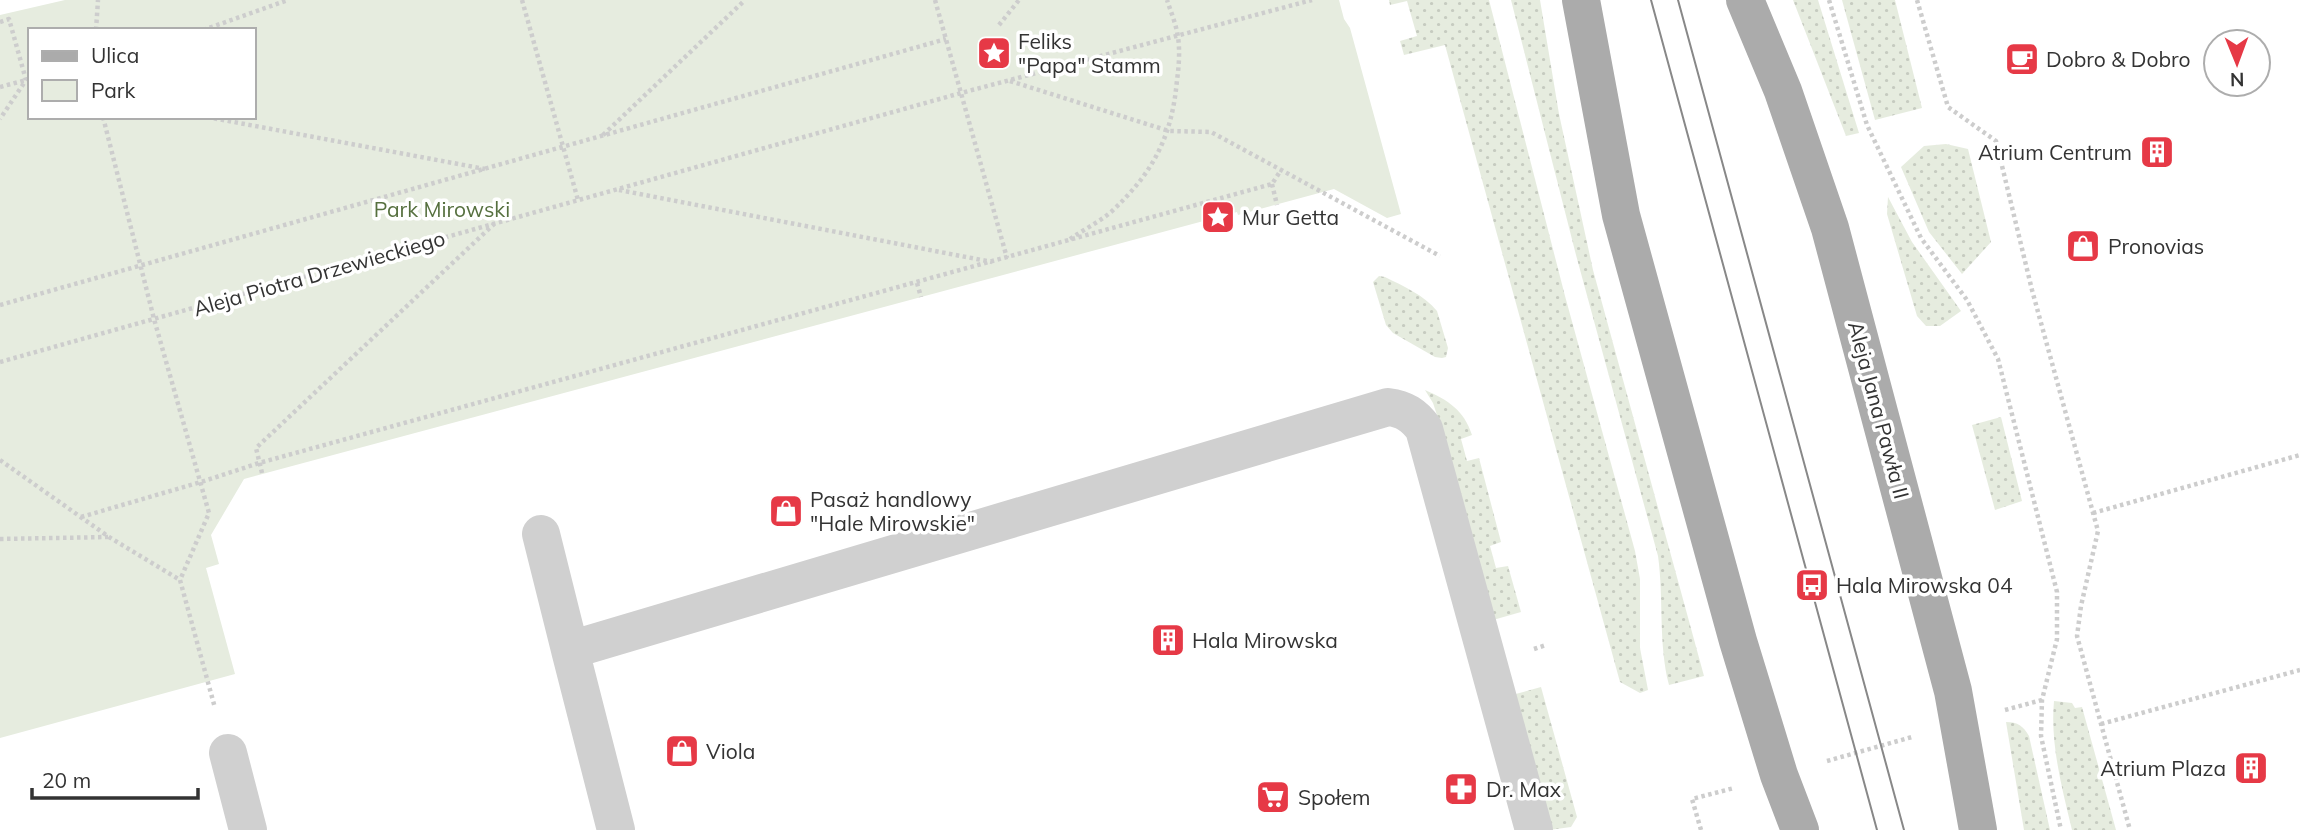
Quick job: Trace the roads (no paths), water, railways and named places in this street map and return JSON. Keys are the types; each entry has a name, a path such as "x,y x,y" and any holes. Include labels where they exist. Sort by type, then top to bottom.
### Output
{"main road":[{"path":"1581,0 1621,215 1738,641 1775,762 1800,830"},
{"name":"Aleja Jana Pawła II","path":"1745,0 1790,111 1830,228 1953,691 1978,830"}],"lane":[{"path":"570,650 1352,417 1388,407 1397,408 1416,418 1424,429 1534,830"},
{"path":"541,534 616,830"},
{"path":"228,753 248,830"}],"tram line":[{"path":"1651,0 1877,830"},
{"path":"1678,0 1904,830"}],"place":[{"name":"Feliks \"Papa\" Stamm","path":"994,53"},
{"name":"Dobro & Dobro","path":"2022,59"},
{"name":"Atrium Centrum","path":"2157,152"},
{"name":"Mur Getta","path":"1218,217"},
{"name":"Pronovias","path":"2083,246"},
{"name":"Pasaż handlowy \"Hale Mirowskie\"","path":"786,511"},
{"name":"Hala Mirowska 04","path":"1812,585"},
{"name":"Hala Mirowska","path":"1168,640"},
{"name":"Viola","path":"682,751"},
{"name":"Atrium Plaza","path":"2251,768"},
{"name":"Dr. Max","path":"1461,789"},
{"name":"Społem","path":"1273,797"}],"park label":[{"name":"Park Mirowski","path":"442,209"}]}
